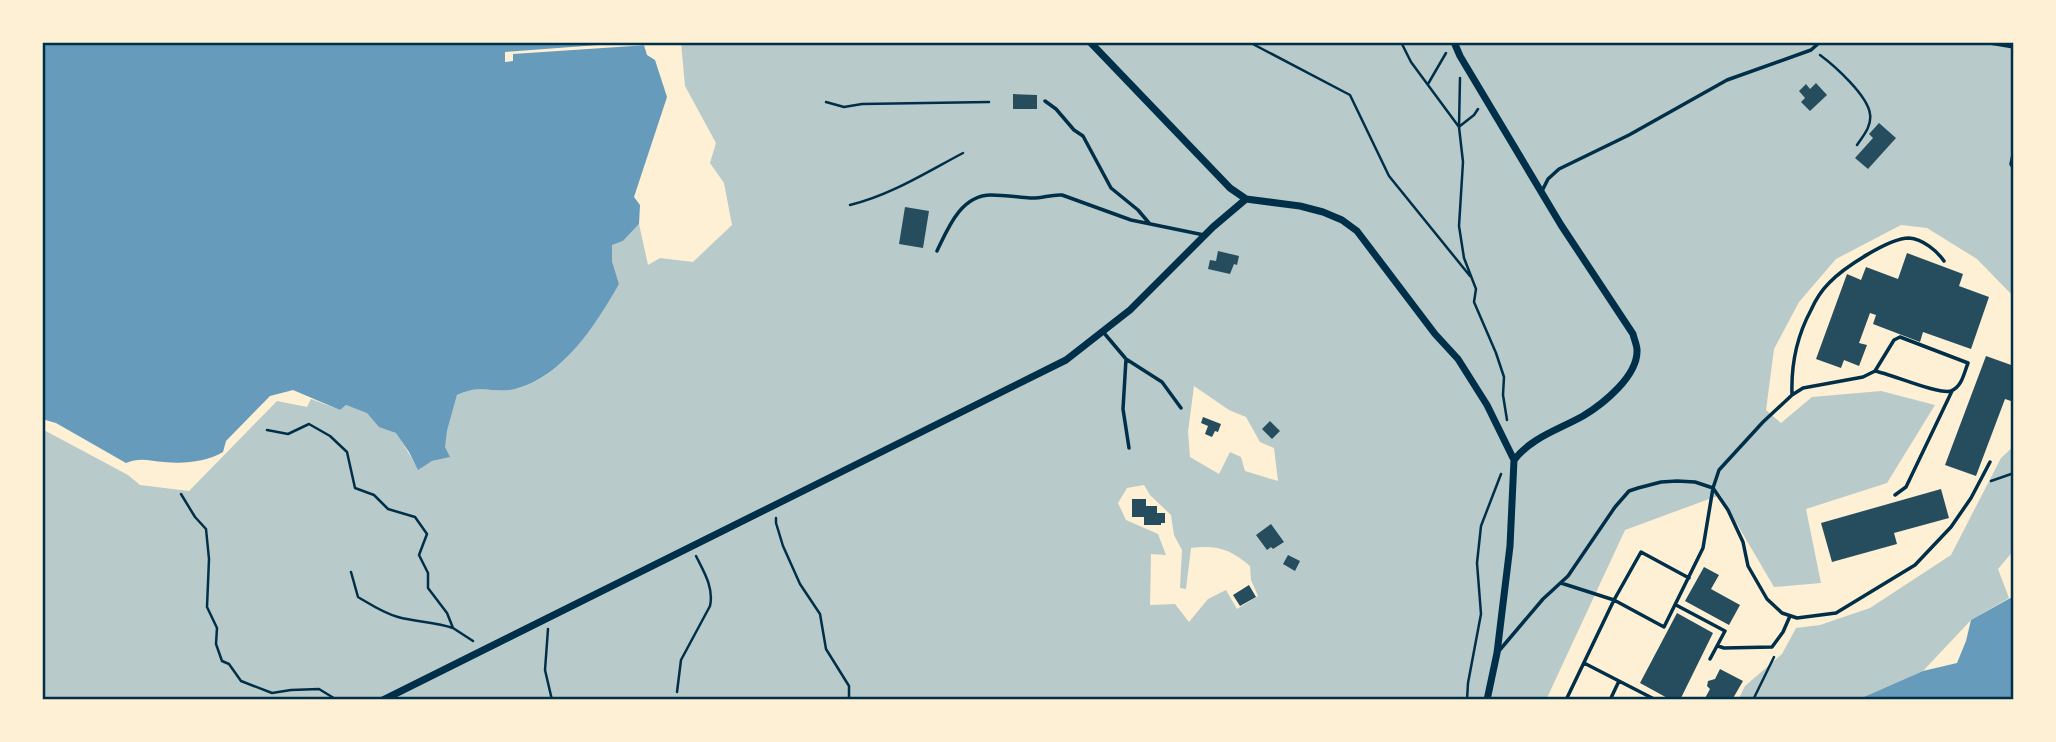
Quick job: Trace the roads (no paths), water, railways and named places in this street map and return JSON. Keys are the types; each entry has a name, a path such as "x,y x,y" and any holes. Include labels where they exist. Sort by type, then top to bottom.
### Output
{"street":[{"path":"1090,42 1230,188 1246,200 1300,206 1323,212 1342,220 1357,231 1435,334 1458,359 1487,405 1514,459 1510,546 1497,653 1487,700"},
{"path":"1454,42 1542,193 1633,334 1637,350 1634,365 1626,380 1613,393 1585,415 1545,434 1523,449 1514,459"},
{"path":"383,700 392,698 485,649 1066,360 1130,310 1205,235 1246,200"}],"lane":[{"path":"1542,193 1548,179 1559,169 1629,135 1727,80 1811,50 1820,42"},
{"path":"1984,42 2014,47"},
{"path":"1045,101 1083,136 1111,188 1138,210 1150,225"},
{"path":"2014,150 2011,164 2014,169"},
{"path":"937,251 948,226 959,212 971,200 988,195 1037,198 1062,195 1104,212 1150,225 1205,235"},
{"path":"1792,395 1791,376 1796,344 1811,309 1829,283 1853,263 1894,241 1911,238 1936,250 1944,261"},
{"path":"1102,331 1126,359 1162,382 1181,408"},
{"path":"1561,583 1614,600 1664,627 1703,548 1713,488 1719,470 1792,395 1803,387 1863,377 1875,371 1894,340 1900,337 1968,363 1960,384 1953,390 1906,487 1895,495"},
{"path":"1126,359 1123,409 1129,448"},
{"path":"1875,371 1946,392 1953,390"},
{"path":"1497,653 1543,599 1568,576 1629,491 1661,482 1695,482 1713,488 1728,510 1743,542 1748,566 1767,599 1782,613 1797,618 1836,613 1915,565 1951,527 1990,462"},
{"path":"1566,700 1614,600 1641,552 1689,578"},
{"path":"1676,605 1726,631 1710,659"},
{"path":"1718,646 1772,647 1790,616"},
{"path":"1584,663 1656,700"},
{"path":"1612,699 1619,681"}],"water":[{"path":"42,42 643,42 647,55 655,60 667,97 634,197 640,205 639,224 623,241 612,245 612,261 619,284 610,300 589,332 563,361 532,383 515,389 481,389 457,395 445,447 450,457 432,461 418,470 396,433 379,427 367,413 346,405 340,410 293,390 270,396 226,441 223,452 187,462 140,460 126,463 56,423 42,419"},
{"path":"2014,596 2014,700 1857,700 1923,671 1957,663 1971,620"}]}
